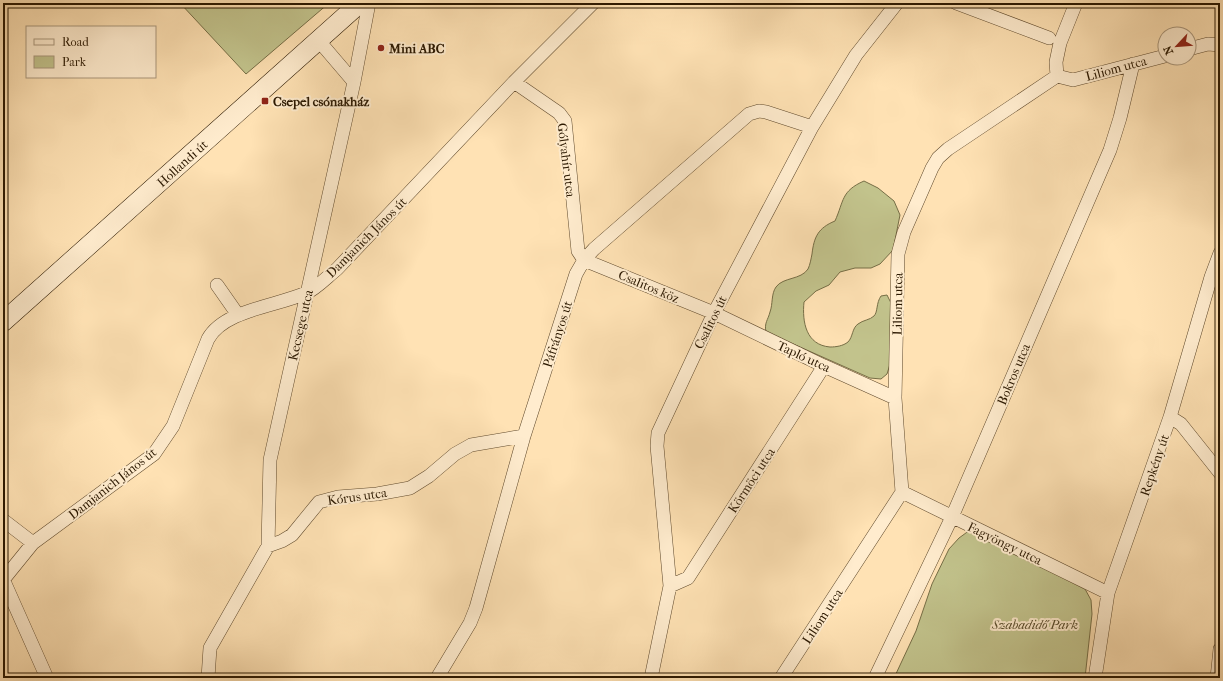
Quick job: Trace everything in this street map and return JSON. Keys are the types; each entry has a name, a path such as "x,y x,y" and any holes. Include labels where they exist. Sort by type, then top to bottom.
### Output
{"street":[{"name":"Hollandi út","path":"3,322 360,3"},
{"name":"Kecsege utca","path":"268,546 270,460 354,82 369,3"},
{"name":"Damjanich János út","path":"3,579 33,543 154,454 173,426 212,331 226,320 238,315 307,293 337,269 514,82 593,3"},
{"name":"Csalitos út","path":"651,678 670,586 657,446 658,433 714,313 812,127 856,55 896,3"},
{"path":"956,3 1049,38"},
{"path":"1056,76 1056,62 1060,43 1076,3"},
{"path":"318,41 354,82"},
{"path":"1197,47 1208,44 1220,44"},
{"name":"Liliom utca","path":"781,678 902,492 895,398 898,254 904,232 932,168 938,158 948,149 1056,76 1073,80 1157,58"},
{"name":"Bokros utca","path":"875,678 952,517 1110,150 1120,118 1133,64"},
{"name":"Gólyahír utca","path":"514,82 559,113 565,121 578,251 584,260"},
{"name":"Páfrányos út","path":"437,678 470,623 476,608 524,436 576,274 584,260 594,249 749,114 759,111 766,112 812,127"},
{"name":"Repkény út","path":"1095,678 1108,593 1170,416 1211,277 1220,253"},
{"name":"Csalitos köz","path":"584,260 714,313"},
{"path":"217,285 238,315"},
{"name":"Tapló utca","path":"714,313 824,366 895,398"},
{"name":"Körmöci utca","path":"670,586 688,578 824,366"},
{"path":"1170,416 1181,424 1220,473"},
{"name":"Kórus utca","path":"268,546 282,541 292,535 319,502 338,497 377,494 410,488 429,476 455,454 471,445 524,436"},
{"name":"Fagyöngy utca","path":"902,492 1108,593"},
{"path":"3,520 33,543"},
{"path":"208,678 210,648 268,546"},
{"path":"3,579 47,678"},
{"path":"1217,678 1220,649"}],"green space":[{"path":"180,3 329,3 246,74"},
{"path":"864,181 878,188 894,201 900,215 893,250 880,264 871,268 855,268 840,272 829,285 816,291 804,302 804,317 807,331 816,342 830,347 839,346 848,342 858,324 874,316 881,296 887,295 892,305 891,361 887,374 881,379 870,378 766,332 766,324 771,309 773,293 776,287 783,282 805,273 808,269 814,243 818,234 821,230 835,221 847,193"},
{"name":"Szabadidő Park","path":"970,530 1085,589 1091,600 1092,614 1085,678 894,678 916,631 932,584 949,549 959,538"}],"place":[{"name":"Mini ABC","path":"381,48"},
{"name":"Csepel csónakház","path":"265,101"}]}
